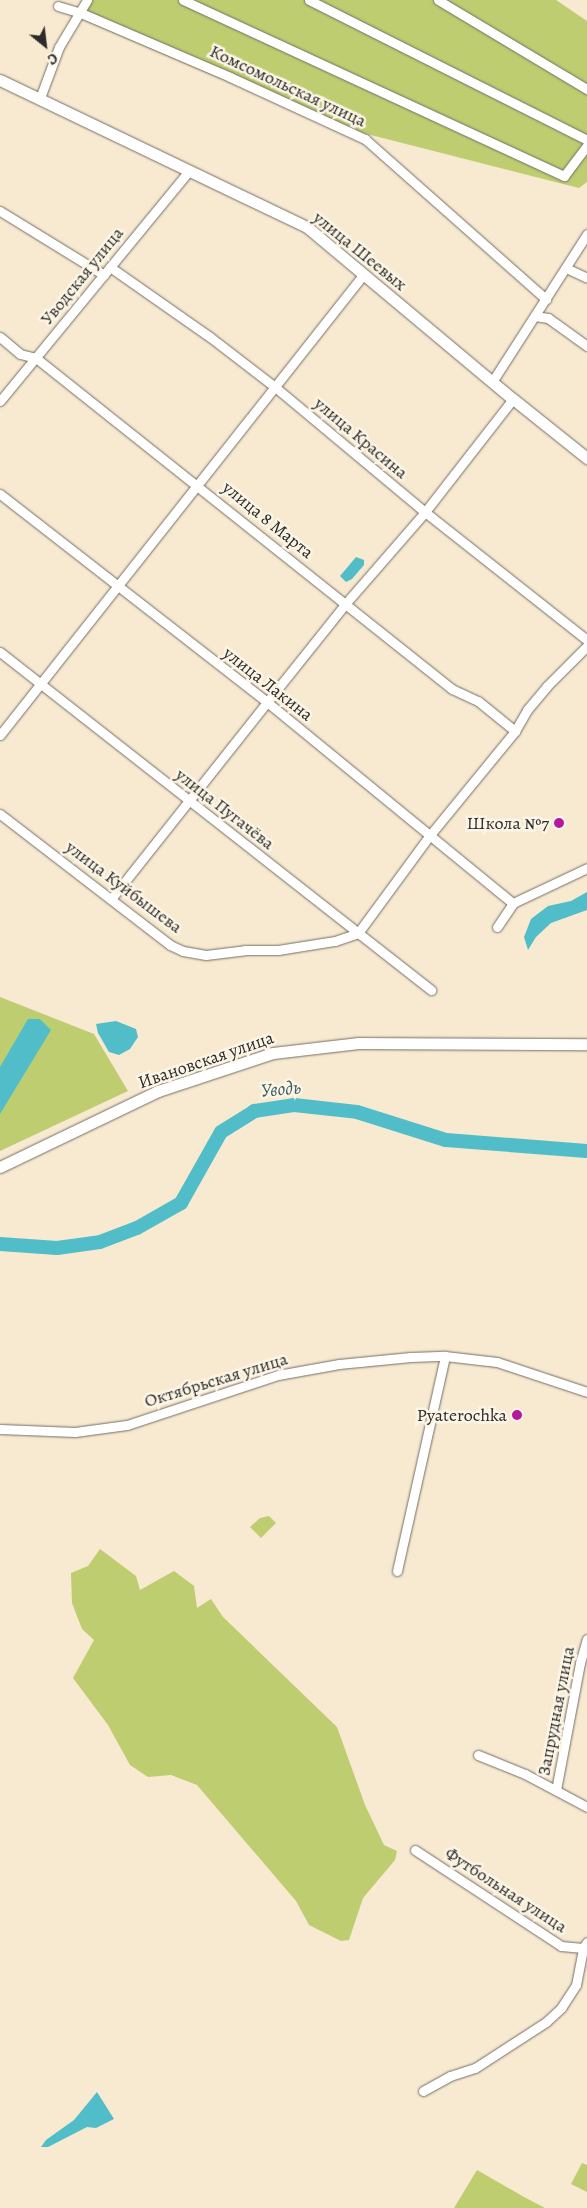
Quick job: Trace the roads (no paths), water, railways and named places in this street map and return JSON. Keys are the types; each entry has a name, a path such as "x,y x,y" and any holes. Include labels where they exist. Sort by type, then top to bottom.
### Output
{"main road":[{"name":"улица Шеевых","path":"0,80 307,228 492,382 587,458"},
{"name":"Ивановская улица","path":"0,1167 158,1091 273,1053 358,1043 587,1044"}],"street":[{"path":"40,98 59,47 87,0"},
{"path":"183,0 564,176 587,146"},
{"path":"309,0 587,140"},
{"path":"438,0 587,89"},
{"name":"Комсомольская улица","path":"58,6 81,13 298,106 365,138 546,299"},
{"name":"Уводская улица","path":"0,401 190,171"},
{"path":"0,211 104,275"},
{"path":"492,382 587,234"},
{"name":"улица Красина","path":"110,267 210,337 275,387 425,512 587,640"},
{"path":"566,268 587,278"},
{"path":"0,735 363,275"},
{"path":"535,316 548,318 587,346"},
{"name":"улица 8 Марта","path":"0,337 20,354 36,358 346,603 452,690 478,700 515,731"},
{"path":"111,899 346,603 425,512 513,399"},
{"name":"улица Лакина","path":"0,494 267,702 513,903"},
{"path":"358,933 430,835 515,731 527,710 547,686 587,646"},
{"name":"улица Пугачёва","path":"0,652 431,990"},
{"name":"улица Куйбышева","path":"0,814 170,944 183,950 206,955 245,950 278,950 335,941 358,933"},
{"path":"497,927 513,903 587,868"},
{"path":"397,1572 445,1356"},
{"name":"Октябрьская улица","path":"0,1429 75,1432 127,1425 278,1375 339,1364 411,1357 445,1356 497,1362 587,1392"},
{"name":"Запрудная улица","path":"556,1790 587,1639"},
{"path":"478,1755 525,1774 587,1807"},
{"name":"Футбольная улица","path":"415,1850 561,1946 585,1945"},
{"path":"423,2090 450,2076 474,2068 546,2022 561,2008 576,1985 585,1945"}],"water":[{"path":"356,557 364,560 364,565 352,579 346,582 340,576"},
{"path":"587,892 587,910 551,923 536,937 528,950 524,937 531,919 548,906 571,901"},
{"path":"28,1019 40,1019 51,1030 0,1114 0,1067"},
{"path":"116,1021 136,1029 138,1037 130,1049 119,1055 109,1052 98,1033 96,1024"},
{"path":"97,2092 114,2119 96,2128 87,2127 48,2147 41,2147 46,2140 74,2120"}],"waterway":[{"name":"Уводь","path":"0,1244 57,1248 100,1242 137,1228 181,1203 221,1132 254,1111 294,1105 357,1112 446,1140 587,1151"}],"place":[{"name":"Школа №7","path":"559,823"},
{"name":"Pyaterochka","path":"517,1415"}]}
